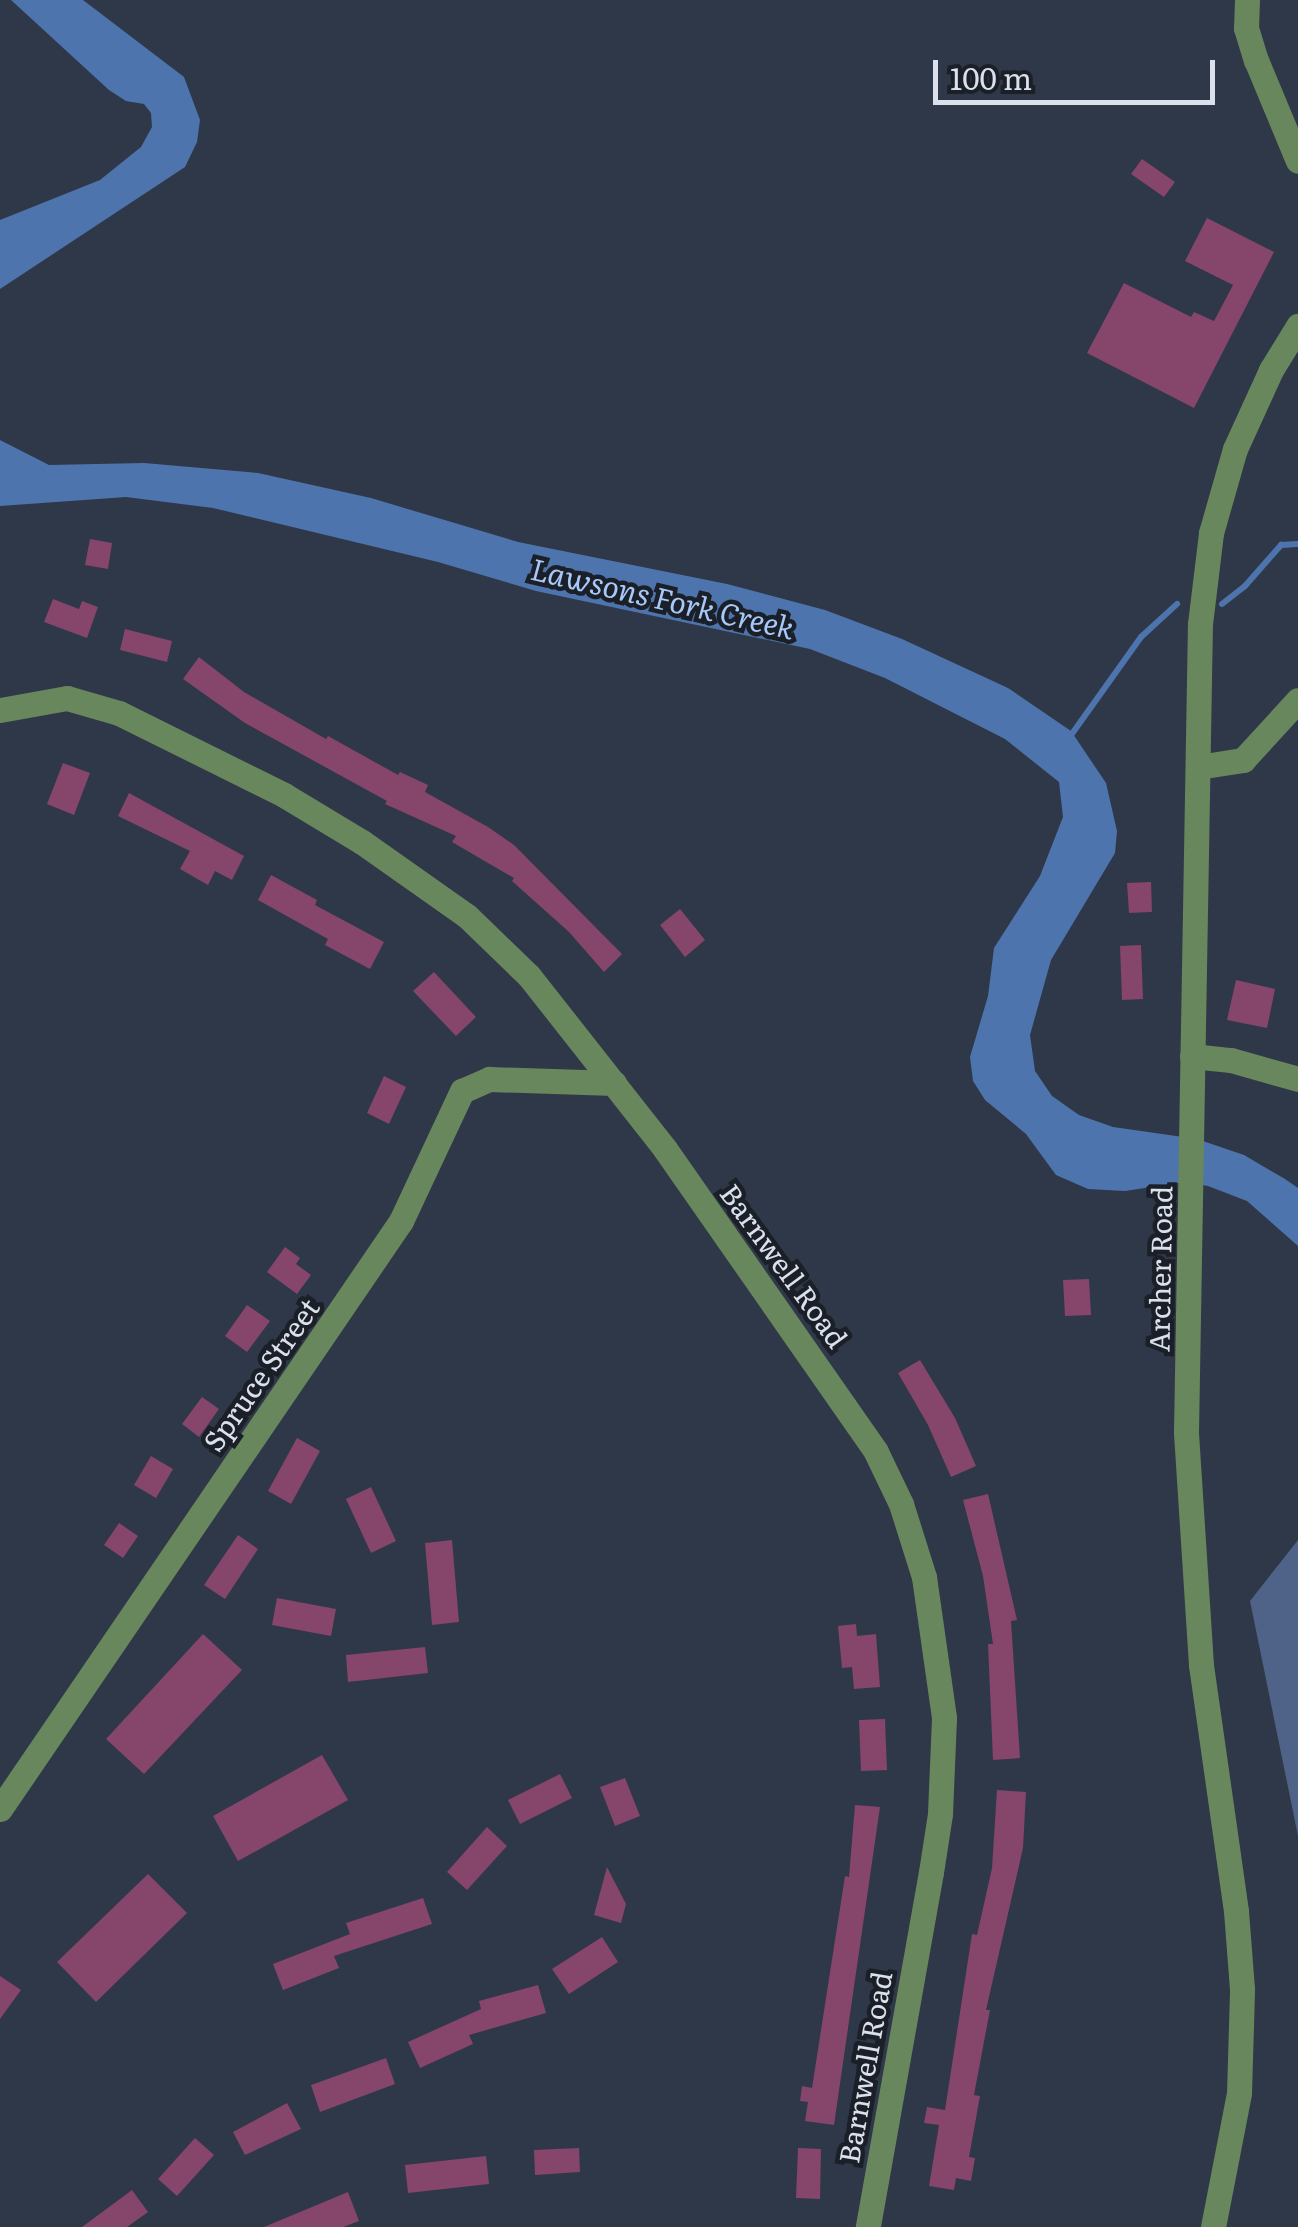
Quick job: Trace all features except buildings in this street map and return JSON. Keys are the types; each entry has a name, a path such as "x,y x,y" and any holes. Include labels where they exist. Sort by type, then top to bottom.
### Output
{"street":[{"path":"1247,0 1246,28 1256,60 1298,161"},
{"name":"Archer Road","path":"1213,2227 1239,2093 1242,1989 1190,1549 1186,1432 1200,624 1211,533 1252,408 1298,326"},
{"name":"Barnwell Road","path":"0,710 67,698 119,713 214,757 362,842 467,916 499,944 614,1083 849,1407 895,1491 924,1577 942,1687 940,1814 868,2227"},
{"path":"1198,767 1242,760 1298,700"},
{"path":"1192,1056 1231,1060 1298,1079"},
{"name":"Spruce Street","path":"0,1809 401,1221 462,1090 490,1079 614,1083"}],"shaded area":[{"path":"1298,1540 1298,1836 1250,1601"}],"water":[{"path":"11,0 83,0 184,77 200,120 197,142 185,167 0,289 0,220 100,180 141,147 152,127 151,113 144,104 126,101 109,90"},
{"name":"Lawsons Fork Creek","path":"0,440 49,465 144,463 258,473 371,498 518,542 727,584 825,610 902,639 1008,688 1071,731 1106,783 1117,831 1115,853 1051,960 1030,1035 1035,1071 1052,1096 1079,1115 1113,1127 1197,1139 1244,1155 1285,1179 1298,1188 1298,1246 1247,1201 1208,1186 1184,1182 1125,1191 1088,1189 1056,1175 1026,1134 985,1100 973,1081 970,1057 988,996 994,948 1040,876 1063,817 1059,782 1005,739 885,678 810,649 536,591 438,562 213,508 126,497 0,506"}],"waterway":[{"path":"1222,604 1245,586 1281,545 1298,544"},
{"path":"1069,738 1141,637 1177,604"}]}
